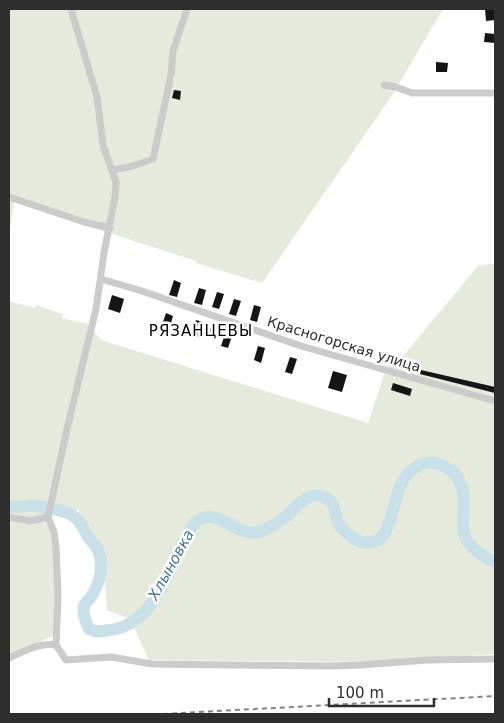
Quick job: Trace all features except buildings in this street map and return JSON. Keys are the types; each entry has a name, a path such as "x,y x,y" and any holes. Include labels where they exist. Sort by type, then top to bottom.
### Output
{"street":[{"path":"71,9 96,97 104,145 116,182 96,310 48,517 54,532 56,548 58,596 56,645 66,660 111,657 152,664 361,665 427,660 495,659"},
{"path":"112,170 129,167 153,159 171,75 173,51 187,9"},
{"path":"384,85 412,93 495,93"},
{"path":"9,197 84,222 110,228"},
{"name":"Красногорская улица","path":"100,279 142,291 301,346 495,401"},
{"path":"9,517 30,521 48,517"},
{"path":"9,658 44,644 56,645"}],"shaded area":[{"path":"9,9 443,9 393,94 262,283 14,202 9,234"},
{"path":"495,264 495,654 371,662 149,660 130,619 107,610 104,570 94,537 78,510 49,517 54,537 58,634 9,655 9,301 35,308 36,305 63,314 62,318 88,324 101,340 368,423 388,363 403,356 478,266"}],"waterway":[{"name":"Хлыновка","path":"54,509 76,518 99,553 101,565 99,581 84,609 89,629 97,631 123,627 145,611 161,588 186,536 196,522 211,517 251,533 259,532 281,520 305,499 314,495 326,498 332,503 337,520 347,534 362,542 375,542 383,535 389,525 401,484 409,473 425,463 442,465 453,473 460,482 464,502 464,533 473,548 495,562"},
{"name":"Хлыновка","path":"9,506 46,508"}],"railway":[{"path":"163,714 495,696"}],"district":[{"name":"РЯЗАНЦЕВЫ","path":"201,331"}]}
